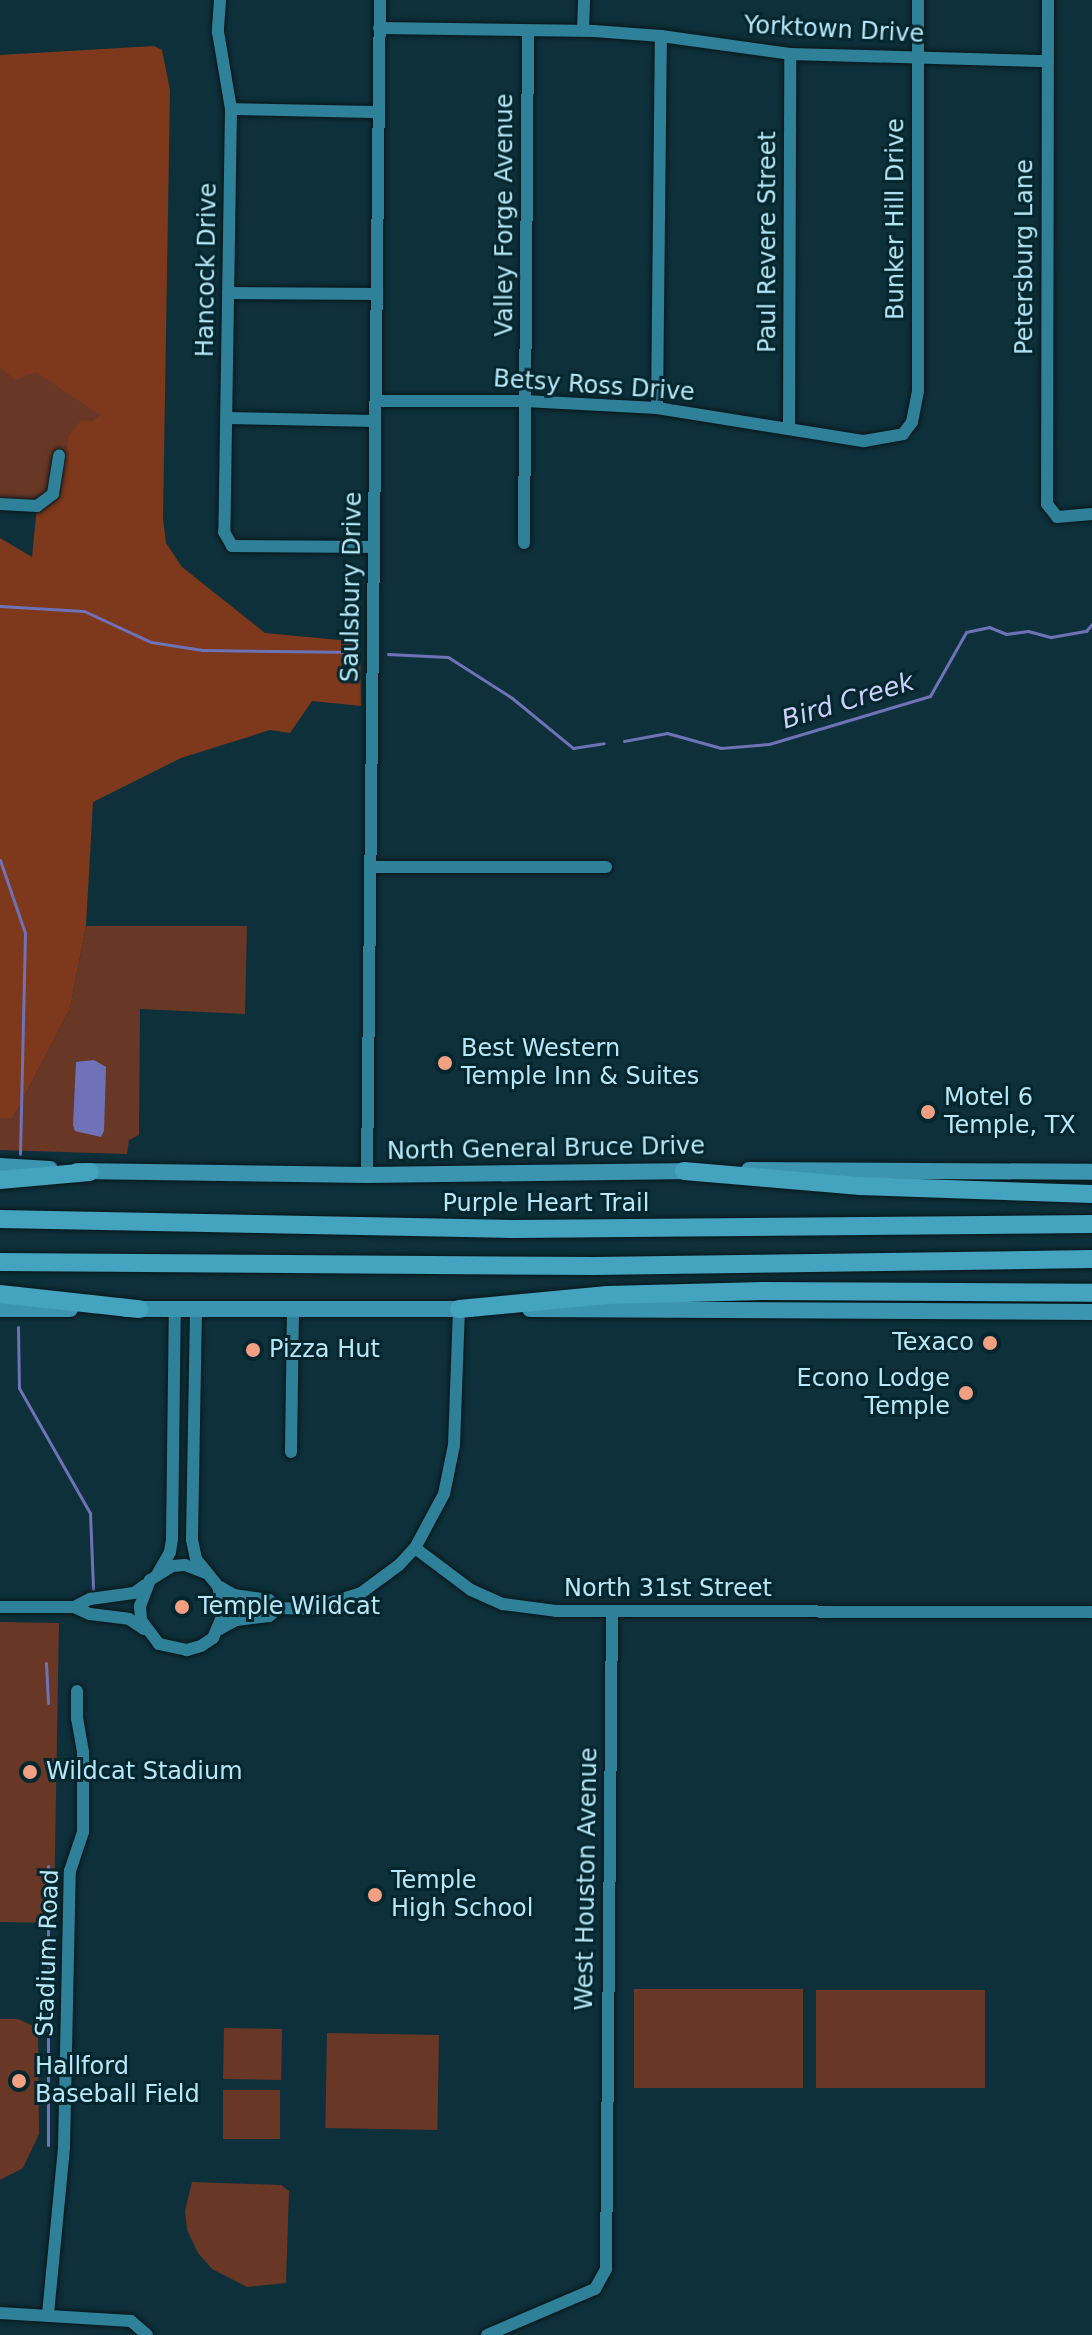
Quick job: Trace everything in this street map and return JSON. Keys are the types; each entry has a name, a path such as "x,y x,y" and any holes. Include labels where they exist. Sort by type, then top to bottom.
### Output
{"highway":[{"path":"684,1171 874,1187 1092,1194"},
{"path":"0,1180 90,1172"},
{"name":"Purple Heart Trail","path":"0,1219 513,1229 1092,1224"},
{"path":"0,1262 594,1266 1092,1259"},
{"path":"459,1309 607,1295 763,1291 1092,1293"},
{"path":"0,1294 139,1309"}],"main road":[{"name":"North General Bruce Drive","path":"0,1166 90,1172 367,1175 826,1168 1092,1172"},
{"path":"0,1309 1092,1312"}],"street":[{"name":"Hancock Drive","path":"220,0 218,32 231,109 224,532 232,546 374,547"},
{"name":"Saulsbury Drive","path":"367,1175 380,0"},
{"path":"583,30 584,0"},
{"name":"Bunker Hill Drive","path":"903,434 912,422 918,391 918,0"},
{"name":"Petersburg Lane","path":"1048,0 1047,504 1057,517 1092,514"},
{"name":"Yorktown Drive","path":"379,28 583,30 661,36 790,54 1048,61"},
{"name":"Valley Forge Avenue","path":"524,543 528,31"},
{"path":"657,408 661,36"},
{"name":"Paul Revere Street","path":"789,429 790,54"},
{"path":"231,109 378,112"},
{"path":"228,293 377,294"},
{"name":"Betsy Ross Drive","path":"376,401 525,401 657,408 864,441 903,434"},
{"path":"227,418 375,421"},
{"path":"0,504 37,506 53,494 59,455"},
{"path":"370,867 606,867"},
{"path":"148,1633 140,1606 152,1579 167,1560 172,1539 175,1309"},
{"path":"196,1309 192,1540 196,1559 218,1586 234,1595 269,1600 279,1608 310,1609 361,1593 399,1565 415,1548 444,1494 454,1445 459,1309"},
{"path":"291,1452 293,1310"},
{"name":"North 31st Street","path":"415,1548 471,1590 503,1604 556,1611 1092,1612"},
{"path":"74,1607 90,1599 134,1593 172,1566 185,1565 206,1573"},
{"path":"218,1586 224,1612 218,1631"},
{"path":"0,1607 74,1607 90,1614 129,1619 159,1644 187,1650 201,1646 236,1620 269,1616 279,1608"},
{"name":"West Houston Avenue","path":"487,2335 595,2289 606,2269 612,1612"},
{"name":"Stadium Road","path":"48,2314 64,2147 70,1871 83,1832 83,1752 77,1719 77,1691"},
{"path":"0,2313 131,2321 147,2335"}],"shaded area":[{"path":"154,46 162,50 170,90 163,518 166,543 182,567 265,633 360,642 361,706 312,701 290,733 270,730 181,758 93,802 86,926 70,1009 13,1118 0,1118 0,538 32,557 37,506 53,493 59,455 66,453 69,436 81,420 93,421 100,415 36,372 15,380 0,367 0,55"},
{"path":"0,322 101,414 66,453 53,494 37,506 0,504"},
{"path":"86,926 247,926 245,1014 140,1009 139,1135 129,1140 127,1154 0,1150 0,1118 13,1118 70,1009"},
{"name":"Wildcat Stadium","path":"0,1622 59,1623 54,1923 0,1922"},
{"path":"634,1989 803,1989 803,2088 634,2088"},
{"path":"816,1990 985,1990 985,2088 816,2088"},
{"name":"Hallford Baseball Field","path":"0,2019 18,2019 38,2028 39,2134 23,2168 0,2180"},
{"path":"224,2028 282,2029 281,2080 223,2079"},
{"path":"327,2033 439,2035 437,2130 325,2128"},
{"path":"223,2090 280,2090 280,2139 223,2139"},
{"path":"192,2182 281,2185 289,2191 286,2283 247,2287 212,2269 198,2253 187,2230 185,2211"}],"water":[{"path":"94,1060 106,1067 104,1131 101,1137 75,1131 73,1125 76,1062"}],"waterway":[{"name":"Bird Creek","path":"0,606 84,611 151,642 202,650 357,652"},
{"name":"Bird Creek","path":"624,741 667,733 721,748 769,744 930,696 966,632 989,627 1006,634 1028,631 1051,637 1086,631 1092,624"},
{"name":"Bird Creek","path":"388,654 448,657 512,698 573,748 604,743"},
{"path":"0,860 25,933 20,1154"},
{"path":"18,1327 19,1388 90,1513 93,1589"},
{"path":"46,1663 48,1703"},
{"path":"48,1866 48,2145"}],"place":[{"name":"Best Western Temple Inn & Suites","path":"445,1063"},
{"name":"Motel 6 Temple, TX","path":"928,1112"},
{"name":"Texaco","path":"990,1343"},
{"name":"Pizza Hut","path":"253,1350"},
{"name":"Econo Lodge Temple","path":"966,1393"},
{"name":"Temple Wildcat","path":"182,1607"},
{"name":"Wildcat Stadium","path":"30,1772"},
{"name":"Temple High School","path":"375,1895"},
{"name":"Hallford Baseball Field","path":"19,2081"}]}
